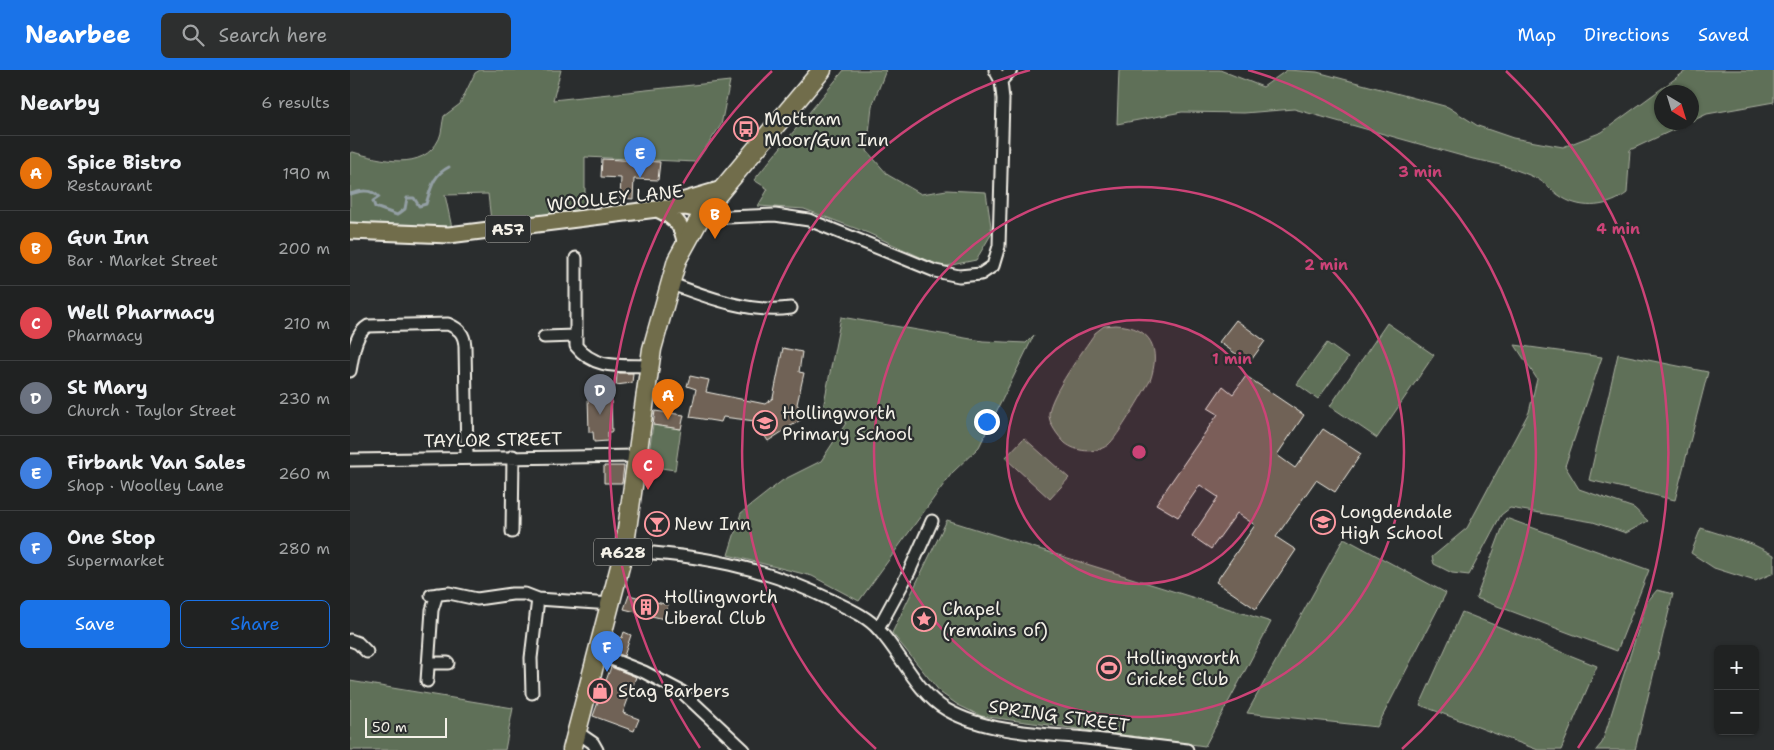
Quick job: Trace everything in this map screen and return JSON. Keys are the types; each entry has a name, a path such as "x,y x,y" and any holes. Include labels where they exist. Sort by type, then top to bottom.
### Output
{"highway":[{"path":"704,211 778,126 822,70"},
{"name":"A628","path":"572,750 624,551 649,366 669,283 685,243 704,211"}],"main road":[{"path":"661,209 684,199 702,196 722,189"},
{"name":"WOOLLEY LANE","path":"350,231 449,235 661,209 686,207 704,211"},
{"path":"661,209 677,222 685,243"}],"street":[{"path":"704,211 727,217 774,215 809,220 935,271 959,276 981,274 992,266 999,246 1003,99 1000,81 995,70"},
{"path":"1000,81 1011,70"},
{"path":"576,258 576,346 585,358 602,364 649,366"},
{"path":"669,283 724,301 773,310 791,308"},
{"path":"350,371 358,337 362,329 368,326 448,324 457,328 464,336 465,346 467,458"},
{"path":"544,337 575,336"},
{"path":"512,532 513,456"},
{"name":"TAYLOR STREET","path":"350,460 513,456 637,456"},
{"path":"878,629 909,572 932,521"},
{"name":"SPRING STREET","path":"624,551 690,556 734,564 796,583 853,610 878,629 923,689 945,709 968,720 1028,733 1187,750"},
{"path":"427,681 434,594 449,593 477,599 525,594 538,599 611,604"},
{"path":"532,693 531,658 538,599"},
{"path":"350,640 358,643 367,652"},
{"path":"596,653 644,672 682,692 744,750"},
{"path":"428,663 448,663"},
{"path":"577,732 593,743 597,750"}],"green space":[{"path":"480,70 561,70 553,100 730,81 721,125 696,162 585,157 585,211 491,221 488,194 445,195 452,228 350,226 350,153 400,161 412,160 423,156 432,149 439,139 444,116 460,104 475,73"},
{"path":"844,70 886,70 872,106 867,151 888,175 921,194 947,190 986,192 992,233 976,260 942,267 868,233 804,209 758,206 768,189 754,180"},
{"path":"1119,70 1220,70 1263,87 1287,70 1317,72 1448,107 1478,126 1513,138 1563,147 1602,132 1654,94 1654,130 1673,130 1630,150 1627,193 1604,204 1587,205 1571,202 1538,179 1514,169 1294,109 1244,113 1182,112 1117,124"},
{"path":"1687,70 1774,70 1774,102 1707,114 1699,118 1699,85 1666,85"},
{"path":"841,317 983,341 1026,343 1034,335 979,447 952,473 859,601 812,576 728,555 741,513 783,480 821,461 846,423 822,413"},
{"path":"1387,323 1434,355 1377,438 1330,406"},
{"path":"1116,325 1138,330 1151,342 1154,350 1154,359 1150,381 1124,425 1108,445 1092,451 1080,450 1069,446 1057,433 1049,417 1051,405 1068,373 1095,333 1104,326"},
{"path":"1327,343 1348,358 1318,399 1297,384"},
{"path":"1515,345 1602,357 1565,466 1579,489 1634,508 1648,521 1626,533 1593,522 1510,508 1501,515 1469,575 1452,573 1434,564 1432,557 1467,528 1529,412 1537,379"},
{"path":"1618,354 1708,372 1675,500 1589,480"},
{"path":"653,425 681,429 675,470 647,466"},
{"path":"1024,438 1069,478 1050,499 1005,458"},
{"path":"1506,518 1649,570 1617,651 1476,598"},
{"path":"947,520 1271,622 1205,746 981,716 958,705 941,693 892,633"},
{"path":"1701,528 1752,544 1774,555 1774,573 1755,581 1714,568 1691,553"},
{"path":"1344,538 1446,593 1377,727 1247,713"},
{"path":"1657,590 1673,594 1635,750 1596,750 1602,743 1647,602"},
{"path":"1462,612 1597,666 1561,750 1538,750 1420,705"},
{"path":"350,681 513,708 505,750 350,750"}],"building":[{"path":"602,159 660,162 658,180 634,179 633,199 620,198 621,178 601,177"},
{"path":"1236,320 1265,341 1249,363 1219,342"},
{"path":"783,348 802,352 799,372 804,373 797,404 805,417 768,441 755,421 723,417 721,422 690,417 696,389 687,386 690,376 709,380 706,392 765,404 773,398"},
{"path":"617,373 633,373 632,383 616,385"},
{"path":"1246,376 1304,415 1277,455 1295,468 1323,429 1361,454 1335,492 1316,480 1276,537 1296,550 1256,609 1216,582 1255,525 1237,513 1211,549 1192,536 1218,497 1200,485 1178,517 1156,504 1218,414 1208,408 1223,386 1233,394"},
{"path":"611,396 612,432 608,432 608,441 594,442 593,432 589,432 588,397"},
{"path":"655,411 684,415 681,429 653,425"},
{"path":"604,466 624,466 622,483 604,483"},
{"name":"Hollingworth Liberal Club","path":"629,595 668,605 664,619 624,609"},
{"path":"624,632 631,635 624,656 612,651 617,636 622,638"},
{"path":"611,667 636,677 623,713 639,719 634,731 593,716"}],"waterway":[{"path":"350,194 361,191 372,192 379,197 373,201 375,207 397,215 405,209 407,198 414,198 419,206 426,204 436,178 449,167"}],"place":[{"name":"Mottram Moor/Gun Inn","path":"746,129"},
{"name":"Firbank Van Sales","path":"640,178"},
{"name":"Gun Inn","path":"715,239"},
{"name":"St Mary","path":"600,415"},
{"name":"Spice Bistro","path":"668,420"},
{"name":"Hollingworth Primary School","path":"765,423"},
{"name":"Well Pharmacy","path":"648,490"},
{"name":"Longdendale High School","path":"1323,522"},
{"name":"New Inn","path":"657,524"},
{"name":"Hollingworth Liberal Club","path":"646,607"},
{"name":"Chapel (remains of)","path":"924,619"},
{"name":"Hollingworth Cricket Club","path":"1109,668"},
{"name":"One Stop","path":"607,672"},
{"name":"Stag Barbers","path":"600,691"}]}
